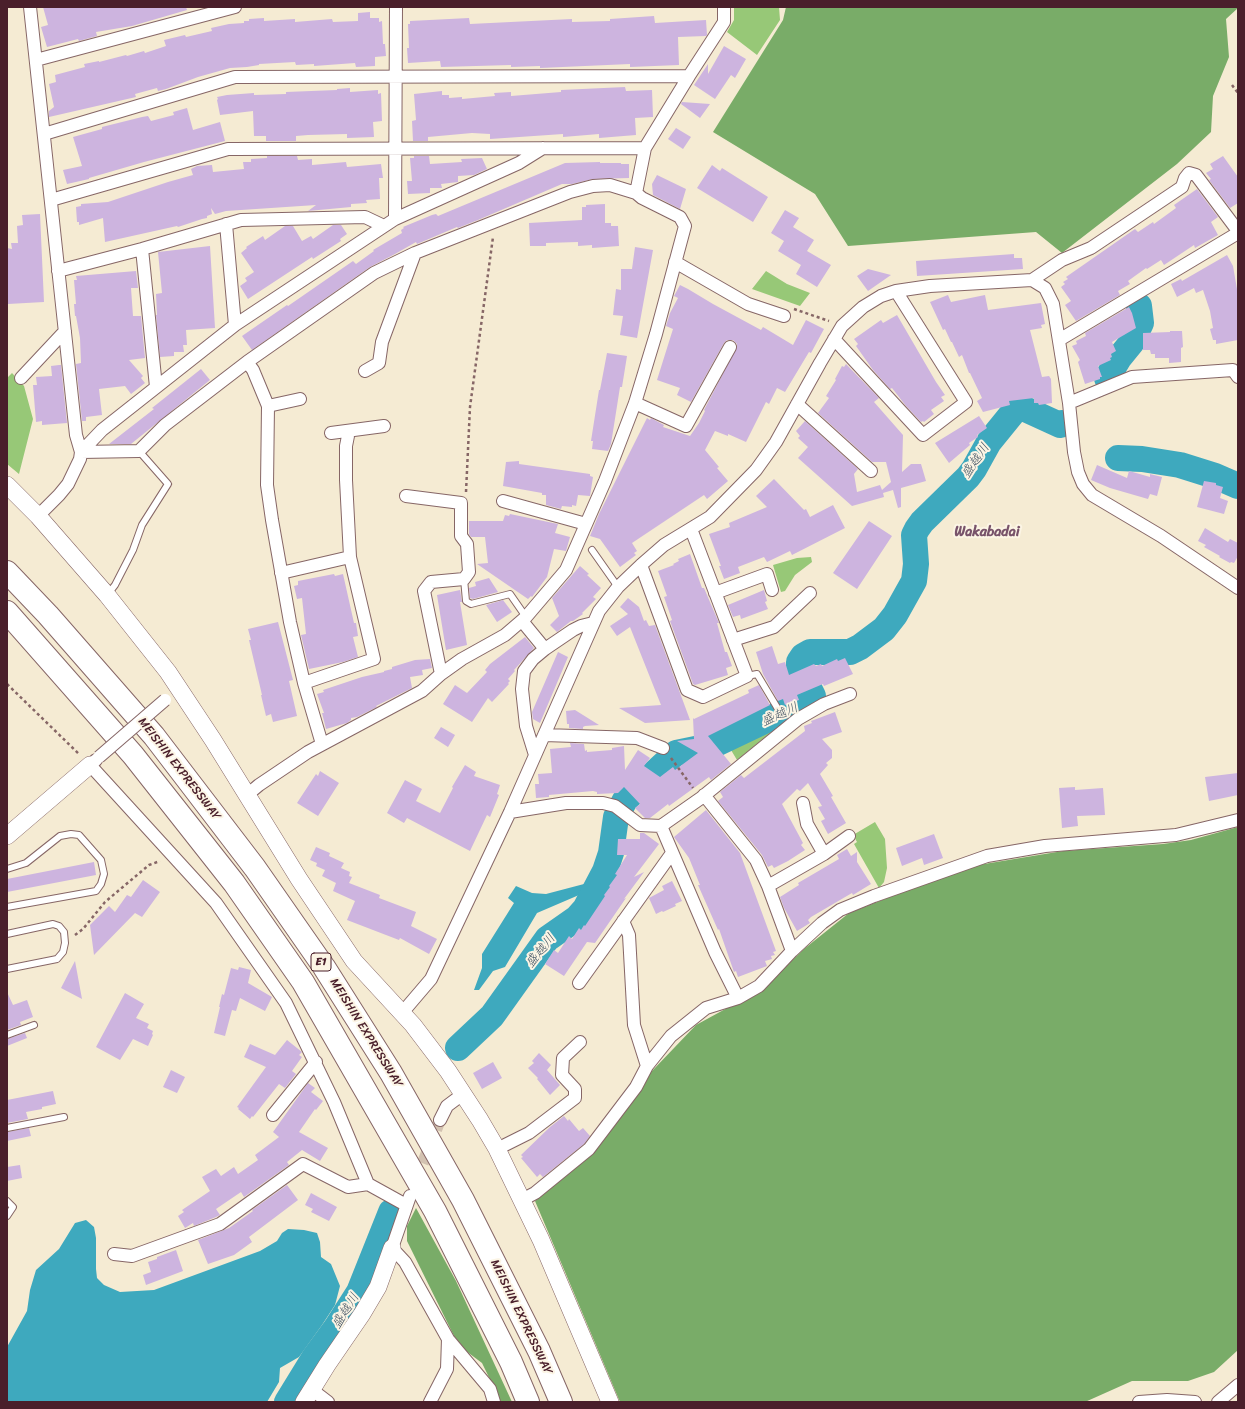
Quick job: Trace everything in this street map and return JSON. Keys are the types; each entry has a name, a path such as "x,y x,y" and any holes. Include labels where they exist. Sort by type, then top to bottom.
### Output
{"highway":[{"name":"MEISHIN EXPRESSWAY","path":"7,572 48,615 154,736 255,868 324,967 391,1073 463,1200 539,1351 561,1402"},
{"name":"E1","path":"7,612 133,754 234,883 303,982 435,1211 511,1362 528,1402"}],"street":[{"path":"30,7 64,331 76,435 81,452 80,459 68,484 38,516"},
{"path":"36,60 235,7"},
{"path":"395,219 396,7"},
{"path":"636,193 645,148 724,22 724,7"},
{"path":"44,134 235,77 689,76"},
{"path":"81,452 102,430 235,325 384,226 395,219 519,163 543,148"},
{"path":"51,200 228,149 645,148"},
{"path":"402,1013 432,979 510,812 599,610 618,587 641,565 664,545 710,517 756,470 776,442 842,326 863,307 881,296 896,291 930,286 1032,280 1062,260 1091,248 1182,187 1185,178 1189,173 1196,175 1238,232 1060,340"},
{"path":"81,452 139,450 165,425 247,362 374,273 415,253 495,220 570,192 593,186 610,185 636,193 642,198 680,217 685,226 656,334 635,403 605,481 566,570 524,619 505,635 462,659 441,674 422,691 322,744 259,785 247,795"},
{"path":"58,271 142,249 241,220 365,217 384,226"},
{"path":"226,224 235,325"},
{"path":"142,249 156,387"},
{"path":"365,371 379,363 382,342 415,253"},
{"path":"675,262 748,304 784,316"},
{"path":"1032,280 1045,288 1053,304 1069,403 1074,452 1078,472 1083,484 1092,495 1162,536 1238,588"},
{"path":"834,339 923,436 966,402 896,291"},
{"path":"21,378 64,331"},
{"path":"635,403 686,426 730,347"},
{"path":"247,362 253,370 268,406 267,485 281,573 290,622 304,683 322,744"},
{"path":"1069,403 1132,377 1234,370 1238,377"},
{"path":"268,406 300,399"},
{"path":"797,404 871,471"},
{"path":"331,433 384,426"},
{"path":"304,683 374,659 350,557 346,480 346,446 349,431"},
{"path":"7,484 38,516 107,595 168,672 213,740 299,879 354,961 413,1025 448,1071 497,1149 522,1200 610,1402"},
{"path":"406,496 461,503 461,536 467,544 469,572 464,579 432,582 424,591 441,674"},
{"path":"503,501 586,524"},
{"path":"641,565 687,690 704,697 747,676 691,529"},
{"path":"281,573 350,557"},
{"path":"715,593 767,574 772,590"},
{"path":"734,640 774,627 810,593"},
{"path":"524,619 545,649"},
{"path":"535,756 526,726 522,690 524,672 533,659 545,649 573,630 593,623"},
{"path":"7,836 179,688"},
{"path":"510,812 566,803 602,803 620,809 640,825 661,826 702,796 798,719 824,704 850,694"},
{"path":"544,735 637,738 663,748"},
{"path":"95,761 174,857 216,903 286,1003 316,1062 368,1184"},
{"path":"702,796 756,860 768,886 792,951"},
{"path":"803,803 807,824 824,854"},
{"path":"522,1200 535,1193 588,1149 636,1087 647,1066 672,1036 706,1008 738,998 759,986 792,951 840,910 874,896 987,856 1045,846 1176,835 1238,820"},
{"path":"661,826 715,952 738,998"},
{"path":"768,886 824,854 849,836"},
{"path":"578,983 672,853"},
{"path":"623,920 629,934 634,1025 647,1066"},
{"path":"497,1149 530,1133 575,1098 575,1089 562,1074 564,1058 580,1042"},
{"path":"273,1115 316,1062"},
{"path":"440,1120 447,1106 463,1094"},
{"path":"114,1254 132,1256 220,1224 302,1164 348,1187 368,1184 408,1200 378,1287 362,1314 327,1364 308,1396 328,1402"},
{"path":"392,1248 405,1262 448,1339 490,1389 494,1402"},
{"path":"430,1402 448,1369 448,1339"},
{"path":"1218,1402 1238,1385"},
{"path":"1139,1402 1167,1400 1196,1402"}],"lane":[{"path":"107,595 116,586 134,550 142,525 168,484 139,450"},
{"path":"592,550 618,587"},
{"path":"464,579 466,601 471,604 510,594 524,619"},
{"path":"747,676 757,674 778,709"},
{"path":"7,869 26,863 60,836 71,834 80,835 101,860 104,874 101,884 96,891 7,907"},
{"path":"7,934 53,924 60,926 64,932 65,943 63,952 57,959 7,969"},
{"path":"7,1036 34,1025"},
{"path":"7,1128 64,1117"},
{"path":"7,1201 13,1207 7,1216"}],"path":[{"path":"1232,85 1238,93"},
{"path":"461,503 466,493 470,407 495,220"},
{"path":"800,311 830,322"},
{"path":"7,684 95,761"},
{"path":"675,762 702,796"},
{"path":"65,943 83,929 105,902 149,864 174,857"}],"green space":[{"path":"734,7 779,7 780,20 757,55 727,32 734,20"},
{"path":"786,7 1238,8 1226,19 1229,57 1213,96 1211,132 1177,164 1062,253 1036,232 848,246 815,194 713,132 783,20"},
{"path":"766,271 787,284 810,293 800,306 752,289"},
{"path":"12,373 24,386 33,419 19,474 7,464 7,378"},
{"path":"811,557 812,562 795,575 785,591 781,592 773,565 797,558"},
{"path":"795,713 737,760 731,750 743,738 781,717"},
{"path":"875,822 885,839 887,868 884,882 879,888 854,844 857,842 853,835"},
{"path":"1238,827 1238,1350 1214,1372 1188,1381 1132,1381 1085,1402 620,1402 535,1201 578,1164 603,1138 652,1071 696,1025 762,989 804,949 849,913 966,867 1063,851 1163,844 1191,840"},
{"path":"416,1208 456,1281 512,1402 501,1402 482,1363 466,1351 454,1336 407,1241 407,1226"}],"water":[{"path":"598,876 593,889 537,913 505,967 493,971 479,990 474,990 482,968 482,954 514,903 508,898 516,886 532,893 546,894 584,884"},
{"path":"86,1220 94,1227 96,1238 97,1278 104,1285 120,1292 154,1290 260,1251 277,1241 282,1233 288,1229 317,1233 320,1242 321,1257 331,1264 340,1286 335,1305 299,1357 280,1368 279,1382 267,1402 7,1402 7,1347 27,1311 30,1290 36,1270 59,1249 75,1223"}],"building":[{"path":"43,7 186,7 187,10 132,26 96,32 97,36 79,41 78,39 47,47 41,27 48,25"},
{"path":"370,12 370,18 379,18 379,22 382,21 383,44 385,44 386,56 375,57 375,66 356,67 355,63 314,66 314,64 296,65 295,62 259,64 247,67 230,68 198,77 166,89 158,91 157,88 135,94 136,97 49,117 49,111 54,107 49,84 56,82 55,75 85,67 84,64 127,56 144,51 145,53 166,46 164,40 212,31 211,28 229,24 244,23 244,21 249,21 249,19 264,18 264,21 295,19 295,22 332,19 333,22 358,21 358,13"},
{"path":"654,16 655,23 706,20 707,35 678,37 679,65 630,67 630,64 540,68 540,66 511,67 511,65 441,67 440,61 408,63 408,24 410,24 410,21 469,18 470,24 572,19 572,22 610,21 610,19"},
{"path":"724,46 746,59 735,78 731,75 715,99 694,85 708,64 708,74"},
{"path":"625,87 626,91 652,90 653,117 635,118 636,135 599,138 599,134 563,137 563,134 490,139 490,134 472,133 428,137 428,141 413,141 412,121 416,120 414,94 442,91 442,95 449,95 449,98 462,97 462,99 495,96 494,93 511,92 511,96 561,92 561,90"},
{"path":"350,88 350,92 378,90 378,94 381,93 382,121 373,122 374,137 347,138 347,134 308,135 296,136 296,141 266,141 266,136 254,136 253,111 220,115 217,100 217,97 227,95 254,93 254,95 286,94 286,92"},
{"path":"682,102 710,104 700,118 681,104"},
{"path":"187,108 193,130 220,122 225,141 67,184 63,170 82,166 73,137 102,129 102,127 142,117 148,116 151,121 174,115 173,112"},
{"path":"676,128 691,137 683,149 668,139"},
{"path":"267,156 297,156 298,160 312,159 312,165 346,162 347,167 381,164 383,178 379,178 380,199 366,200 367,203 351,204 351,207 308,211 316,205 226,211 215,214 211,208 212,214 207,216 207,218 178,227 105,242 103,218 79,225 79,222 77,222 76,207 81,206 81,204 108,202 193,175 191,169 197,166 212,165 213,172 244,169 243,162 251,162 251,159 267,158"},
{"path":"414,156 429,156 430,164 462,162 461,159 482,158 487,169 474,175 458,176 458,182 441,184 442,188 430,188 430,193 408,194 407,181 412,181 410,158 414,158"},
{"path":"1223,156 1238,177 1238,203 1230,208 1209,180 1211,179 1206,173 1213,169 1210,164"},
{"path":"600,162 629,164 629,178 593,179 572,184 562,184 458,228 457,227 417,244 416,242 370,267 252,350 242,336 353,261 356,264 374,251 373,250 402,233 401,230 404,228 403,227 432,215 436,214 438,216 565,163"},
{"path":"712,165 720,171 722,168 768,197 753,222 697,188"},
{"path":"657,175 686,189 680,209 653,195 652,184"},
{"path":"1197,189 1218,217 1211,222 1218,235 1195,248 1194,245 1164,265 1161,260 1147,269 1146,268 1128,281 1130,284 1118,291 1120,295 1076,321 1065,305 1071,301 1061,287 1065,284 1063,282 1068,279 1066,277 1135,229 1138,232 1153,222 1154,224 1176,208 1174,205"},
{"path":"605,204 605,223 611,223 611,226 618,226 619,246 592,248 592,245 578,246 578,242 546,243 546,246 530,246 529,223 582,220 582,207 586,207 586,205"},
{"path":"785,210 799,218 793,227 814,240 807,251 831,265 817,287 796,274 801,265 778,251 784,241 771,233"},
{"path":"40,214 44,302 8,304 7,248 12,249 11,243 18,243 17,226 23,225 22,215"},
{"path":"333,225 341,225 347,234 340,239 341,241 313,259 312,257 248,299 240,286 247,281 245,278 254,272 241,253 247,248 246,247 263,236 265,240 285,226 293,226 302,241 311,236 313,239"},
{"path":"210,246 215,328 186,330 187,345 183,345 184,352 174,352 174,356 160,357 156,315 156,294 162,293 158,252"},
{"path":"635,247 653,250 637,338 620,335 623,316 613,315 616,289 621,290 621,269 632,269"},
{"path":"1014,254 1014,258 1022,258 1023,269 917,276 916,261"},
{"path":"1227,255 1233,266 1238,295 1238,340 1216,344 1216,340 1213,340 1210,329 1213,328 1210,311 1203,290 1196,293 1194,288 1177,297 1171,284 1181,279 1182,281"},
{"path":"868,269 891,275 868,291 857,276"},
{"path":"136,271 138,288 131,288 133,316 141,316 145,358 129,360 143,376 141,378 145,383 131,394 125,386 99,389 102,415 86,417 86,421 82,421 76,364 81,363 80,338 75,316 74,304 76,304 74,280 77,280 76,276"},
{"path":"680,285 761,330 763,327 793,345 806,320 824,329 811,353 809,352 785,392 777,388 769,404 766,402 746,442 728,434 728,436 715,431 705,450 728,481 707,499 704,495 632,543 637,551 634,553 636,555 620,567 600,539 590,536 599,514 647,418 650,420 651,418 664,425 663,427 690,436 699,423 705,411 704,410 737,347 737,344 733,340 727,340 724,343 691,402 677,395 680,388 657,380 673,329 666,326 670,313 678,298 674,296"},
{"path":"948,295 951,302 985,295 988,310 1041,303 1045,324 1041,325 1042,328 1030,330 1042,377 1049,376 1051,379 1052,403 1039,405 1038,403 1034,403 1034,398 1009,401 1010,405 983,412 977,401 982,398 969,373 962,355 959,357 945,329 943,330 930,302"},
{"path":"1129,307 1136,328 1112,342 1116,351 1111,354 1111,360 1098,366 1102,377 1085,384 1078,362 1080,360 1072,346 1077,344 1076,341 1086,336 1085,333"},
{"path":"897,315 945,395 941,397 944,401 931,410 934,414 924,422 921,422 892,388 890,389 873,370 856,346 858,344 854,339 881,320 883,323"},
{"path":"1182,331 1183,347 1181,348 1181,362 1169,363 1169,358 1155,358 1155,354 1151,354 1150,350 1143,350 1143,333"},
{"path":"607,353 627,356 622,387 620,387 611,444 608,451 592,449 593,441 591,441 599,390"},
{"path":"846,364 879,398 874,402 903,435 902,472 911,464 921,464 926,481 901,488 901,507 898,508 893,490 883,493 884,497 852,506 798,458 808,447 798,438 800,436 796,431 805,421 858,469 854,474 857,492 880,485 882,490 891,482 886,462 872,462 818,413 829,398 826,396 836,380 835,379 842,366 844,367"},
{"path":"61,365 67,423 42,425 42,421 36,422 33,385 37,385 36,377 52,376 51,366"},
{"path":"201,369 210,380 131,444 109,444 154,409 152,408"},
{"path":"979,416 987,428 977,435 978,437 969,443 970,445 949,463 935,443"},
{"path":"519,461 519,464 590,474 590,476 593,477 590,496 578,495 576,506 562,506 561,509 546,505 546,495 542,495 542,493 503,486 506,462"},
{"path":"1097,465 1127,478 1129,471 1150,477 1150,474 1162,477 1157,496 1150,494 1148,499 1110,488 1091,480"},
{"path":"774,479 804,510 806,509 810,517 833,505 845,528 792,555 790,551 767,562 764,557 738,567 740,573 724,579 719,566 721,566 709,534 730,527 729,523 767,507 756,496"},
{"path":"1204,481 1216,483 1216,485 1223,487 1220,498 1228,501 1224,514 1197,507"},
{"path":"510,514 558,524 555,533 570,537 566,551 554,549 547,577 532,597 531,596 528,599 477,564 488,563 485,537 471,537 469,534 469,521 503,521 505,515 509,516"},
{"path":"869,521 892,536 857,589 833,573"},
{"path":"1205,528 1228,542 1230,539 1238,543 1238,556 1234,563 1230,563 1219,557 1220,556 1204,547 1206,545 1198,541"},
{"path":"690,554 702,588 704,588 719,623 717,623 725,652 727,652 732,666 726,668 728,675 695,685 693,684 670,621 672,620 664,597 667,596 658,571 674,565 673,564 679,561 678,559"},
{"path":"580,566 601,588 593,597 596,599 582,613 583,614 557,632 550,625 559,616 552,598"},
{"path":"334,574 335,576 343,574 354,623 356,623 358,636 353,637 358,657 343,662 309,669 301,635 306,634 302,598 297,599 294,586 298,585 298,581"},
{"path":"489,578 498,592 473,599 470,598 469,588 476,586 475,582"},
{"path":"460,590 462,602 460,602 467,645 446,650 437,595"},
{"path":"764,590 767,601 765,602 768,609 741,619 740,615 733,617 728,605"},
{"path":"628,598 639,607 644,621 646,620 649,626 655,625 690,720 645,723 619,708 661,705 630,627 617,636 610,626 628,614 620,607"},
{"path":"503,600 512,612 497,622 486,605"},
{"path":"278,622 293,680 289,681 297,716 273,722 271,714 266,716 249,640 251,640 248,629"},
{"path":"525,637 534,648 514,670 515,671 508,679 510,681 508,683 509,684 492,702 488,698 472,722 443,704 455,685 467,693 487,672 485,670 490,664"},
{"path":"772,646 778,664 785,662 789,675 814,664 816,666 821,664 822,666 837,659 838,661 845,658 853,674 797,695 799,700 785,705 783,699 778,701 763,674 756,652"},
{"path":"558,652 568,657 540,723 533,719 532,712"},
{"path":"430,659 432,668 422,670 423,675 410,677 412,688 357,717 351,718 351,720 347,723 326,729 322,713 324,713 317,694 324,692 323,690 362,677 384,672 392,669 392,667 415,660"},
{"path":"759,685 770,705 708,736 731,764 711,780 709,777 669,806 668,804 650,818 645,818 635,808 640,804 624,787 618,793 597,794 597,792 593,791 549,795 549,797 536,798 535,784 539,784 538,774 552,773 550,749 571,747 570,743 584,744 585,751 587,750 587,752 612,750 612,748 624,746 625,770 638,750 650,758 644,766 660,777 673,767 675,770 698,753 677,741 694,739 693,718 694,719 749,693 748,690"},
{"path":"575,710 599,725 585,726 583,729 569,728 569,724 567,724 566,711"},
{"path":"835,712 842,732 822,739 832,750 832,758 826,763 828,765 820,774 846,823 828,834 821,821 825,819 818,807 822,806 808,783 800,791 797,789 782,804 803,843 801,845 805,850 774,868 772,865 768,867 762,855 718,801 723,797 720,792 741,775 744,778 805,731 804,726 812,723 811,721"},
{"path":"441,727 455,735 448,747 434,738"},
{"path":"465,765 476,772 474,776 500,785 497,794 499,795 490,817 487,815 470,851 407,818 404,823 387,813 405,780 422,789 416,801 440,813 453,788 452,787"},
{"path":"320,771 339,783 318,816 297,803 316,774 318,776"},
{"path":"1238,773 1238,795 1209,801 1205,777"},
{"path":"1075,787 1075,790 1103,788 1105,815 1077,816 1078,826 1062,828 1059,788"},
{"path":"706,810 740,853 776,951 773,952 775,955 771,956 772,959 765,961 767,966 738,977 736,971 734,972 719,929 718,930 698,885 700,885 689,858 674,837"},
{"path":"640,833 644,833 659,844 634,877 644,872 595,943 587,942 564,976 545,964 554,950 558,953 569,936 572,939 579,928 581,930 584,925 585,926 605,896 604,895 610,887 609,886 617,875 615,874 627,855 617,855 618,839 640,839"},
{"path":"934,834 943,858 924,865 922,858 902,866 896,848"},
{"path":"316,847 330,853 329,856 344,863 341,868 350,872 349,876 352,877 349,883 380,895 379,898 416,912 411,926 437,939 429,954 400,938 399,940 347,920 355,901 333,891 336,883 322,876 325,870 316,866 317,863 310,860"},
{"path":"847,849 851,856 857,852 857,862 871,884 853,895 852,893 811,917 808,920 810,923 797,931 784,908 780,897 799,885 798,883 839,859 837,855"},
{"path":"94,862 96,875 7,892 7,879"},
{"path":"143,880 160,892 142,917 135,913 94,955 90,925 109,906 115,912 127,895 131,897"},
{"path":"672,881 682,901 675,904 676,906 656,914 649,898 664,890 662,886"},
{"path":"75,961 82,999 61,988"},
{"path":"239,967 251,970 248,983 272,997 265,1011 240,998 236,1011 232,1010 225,1036 214,1033 222,994 224,995 231,968 238,970"},
{"path":"7,992 13,1005 27,1000 33,1017 20,1022 21,1025 7,1030"},
{"path":"125,993 144,1004 136,1018 149,1024 147,1028 153,1031 153,1035 148,1046 133,1039 120,1060 96,1047"},
{"path":"25,1033 27,1038 7,1046 7,1039"},
{"path":"287,1040 302,1052 299,1055 302,1057 292,1071 296,1074 285,1088 279,1084 250,1119 237,1107 266,1067 244,1057 250,1044 275,1055"},
{"path":"539,1053 551,1065 547,1070 560,1085 550,1095 537,1079 538,1078 528,1068 534,1063 532,1061"},
{"path":"493,1062 502,1078 482,1089 473,1073"},
{"path":"171,1070 185,1077 177,1093 163,1087"},
{"path":"308,1083 315,1088 311,1092 323,1101 316,1110 315,1109 299,1132 328,1148 320,1161 302,1150 287,1162 289,1165 244,1197 241,1192 216,1209 220,1215 194,1226 193,1223 185,1228 178,1216 184,1212 182,1210 210,1191 202,1177 216,1169 221,1176 234,1167 238,1174 258,1160 255,1155 279,1137 273,1132"},
{"path":"53,1091 56,1104 42,1107 42,1109 26,1112 28,1119 7,1123 7,1100"},
{"path":"564,1116 568,1121 569,1119 579,1131 583,1128 590,1136 584,1144 543,1177 540,1174 537,1177 521,1158 523,1157 521,1155 550,1127"},
{"path":"29,1128 31,1136 7,1141 7,1132"},
{"path":"20,1165 22,1178 7,1181 7,1167"},
{"path":"287,1185 298,1200 249,1237 252,1242 234,1255 208,1264 198,1240 229,1228"},
{"path":"311,1193 337,1207 329,1221 311,1212 313,1209 305,1205"},
{"path":"176,1250 183,1271 146,1285 143,1275 151,1272 148,1262"}],"waterway":[{"name":"盛越川","path":"1107,378 1119,358 1132,342 1141,323 1139,306"},
{"name":"盛越川","path":"458,1048 492,1016 547,939 577,918 585,909 605,871 611,853 616,817 625,800 676,753 718,743 781,713 812,701 813,696 799,668 799,662 803,656 810,652 850,652 860,647 884,629 895,615 914,581 916,564 914,535 917,529 922,522 968,477 989,442 1015,410 1019,407 1060,425 1062,423"},
{"path":"1118,458 1142,459 1180,465 1215,476 1238,486"},
{"name":"盛越川","path":"590,883 601,879"},
{"name":"盛越川","path":"287,1402 314,1358 336,1328 359,1292 391,1212"}],"tunnel":[{"path":"416,1180 440,1120"}],"district":[{"name":"Wakabadai","path":"987,532"}]}
